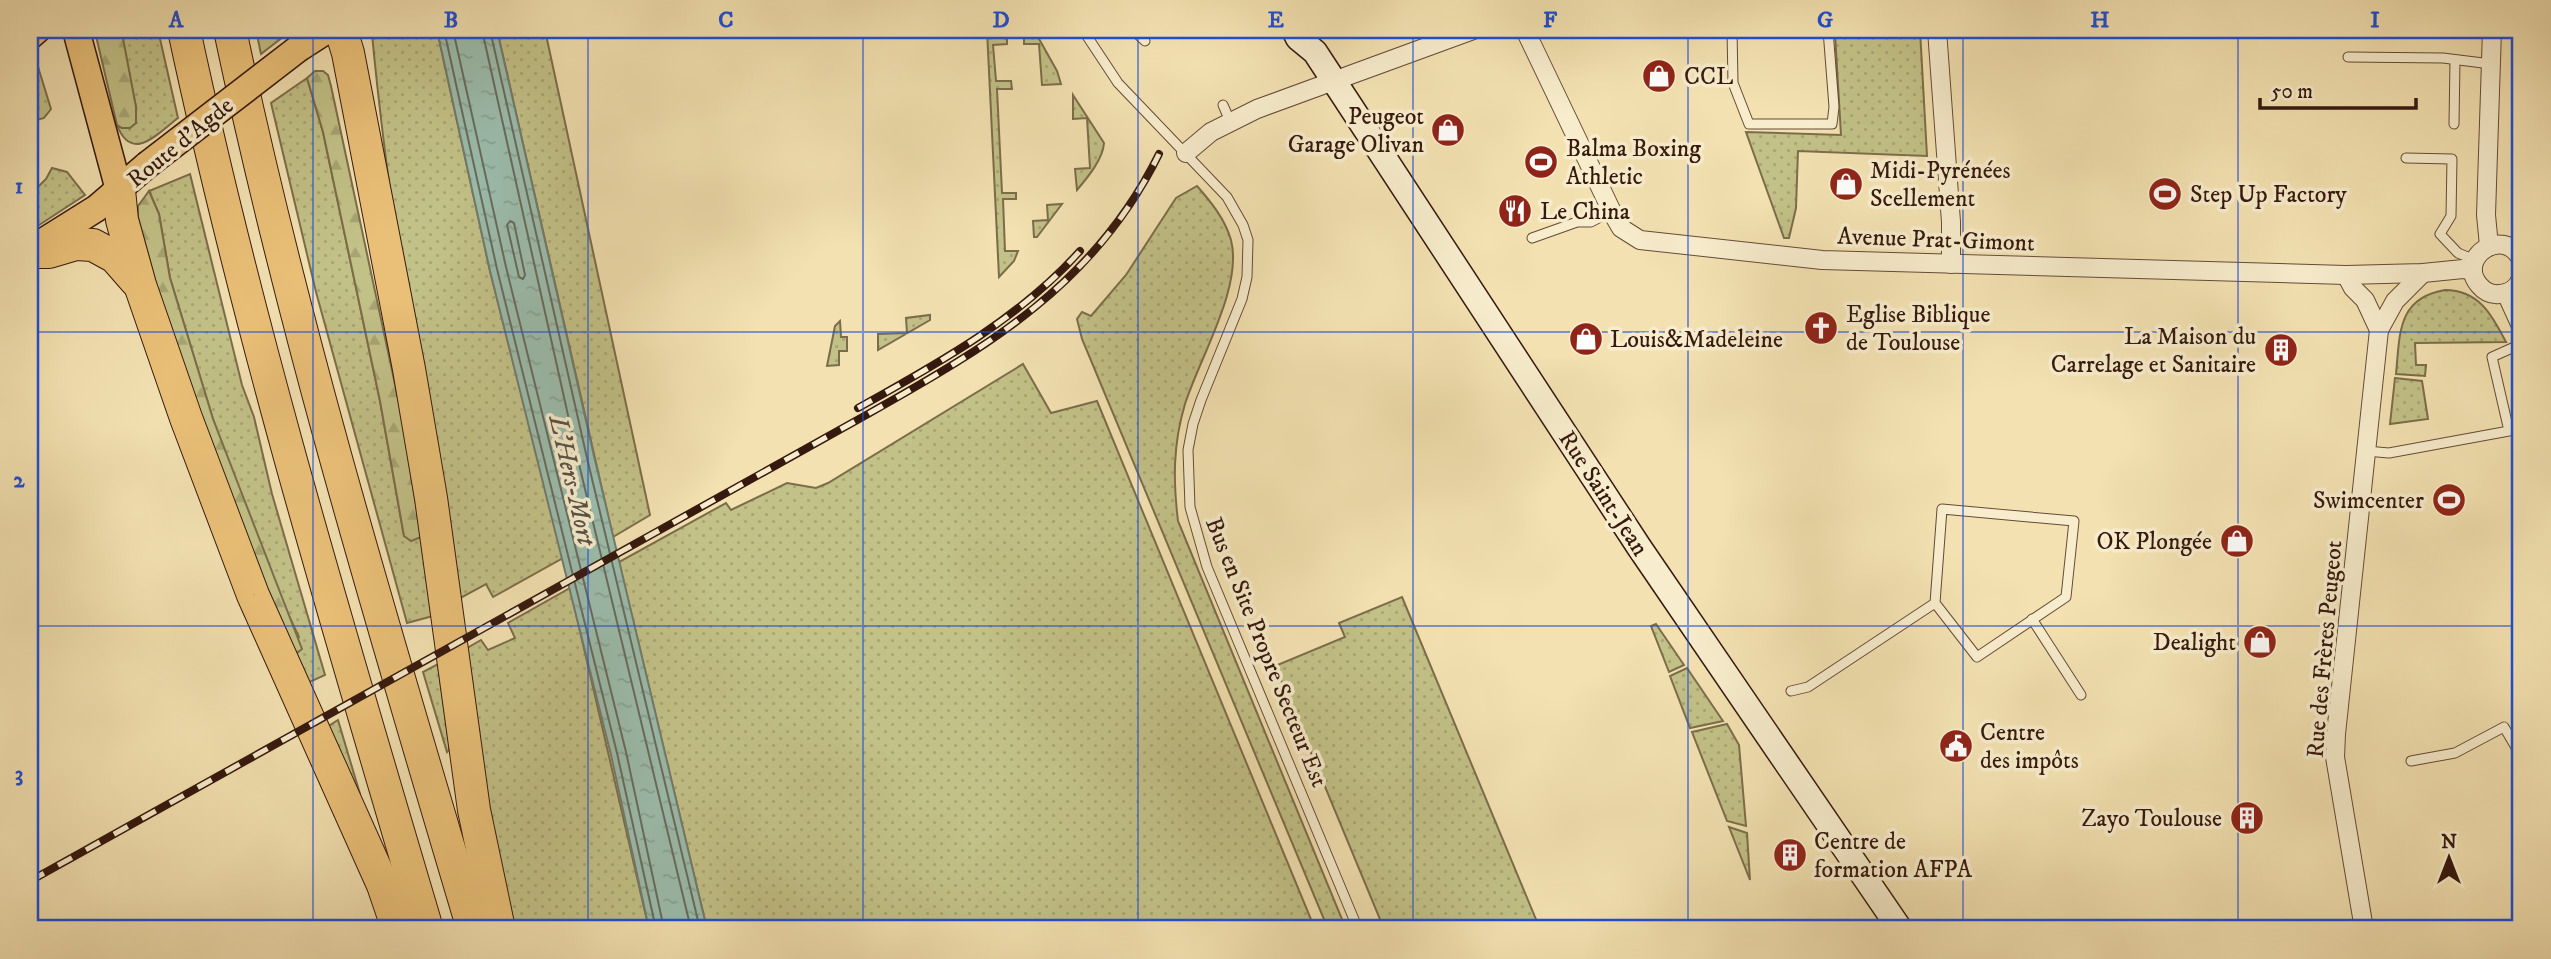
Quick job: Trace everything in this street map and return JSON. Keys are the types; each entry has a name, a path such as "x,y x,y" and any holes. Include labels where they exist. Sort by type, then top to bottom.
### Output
{"highway":[{"path":"184,30 266,373 427,929"},
{"path":"230,30 303,333 390,650 473,929"},
{"path":"341,30 351,67 409,369 431,498 474,810 499,929"},
{"path":"119,190 121,220 139,285 186,418 253,595 383,885 398,929"},
{"path":"30,251 49,252 76,244 93,244 115,257 139,285"}],"main road":[{"path":"30,36 37,30"},
{"path":"76,30 119,190"},
{"name":"Route d'Agde","path":"30,251 97,208 147,165 299,48 327,30"}],"street":[{"name":"Rue Saint-Jean","path":"1294,30 1298,38 1313,41 1333,80 1639,547 1900,929"},
{"path":"1186,153 1210,132 1226,113 1333,80 1472,30"},
{"name":"Avenue Prat-Gimont","path":"1525,30 1621,228 1640,240 1822,260 1951,264 2346,275 2423,273 2463,269 2474,265"},
{"path":"1937,30 1950,210 1951,264"},
{"path":"2489,246 2486,215 2492,30"},
{"path":"2521,259 2512,248 2505,245 2489,246 2483,249 2474,265 2477,283 2487,292 2500,295 2507,293 2514,290 2521,279"},
{"name":"Rue des Frères Peugeot","path":"2364,929 2335,757 2379,330 2395,301 2423,273"},
{"path":"2346,275 2353,288 2365,300 2379,330"},
{"path":"2507,293 2521,326"}],"lane":[{"name":"Bus en Site Propre Secteur Est","path":"1083,30 1118,83 1211,178 1237,211 1248,240 1249,256 1242,299 1193,424 1187,470 1193,524 1212,580 1358,929"},
{"path":"1133,30 1145,41"},
{"path":"1732,30 1733,83 1749,124 1832,124 1835,107 1828,30"},
{"path":"2348,57 2455,60 2491,64"},
{"path":"2454,124 2455,60"},
{"path":"2406,158 2452,159 2451,216 2440,233 2458,253 2474,265"},
{"path":"1532,238 1577,222 1591,222 1612,211"},
{"path":"2366,451 2389,453 2509,431 2492,356 2521,344"},
{"path":"1942,509 2074,521 2066,597 1977,657 1935,603 1942,509"},
{"path":"1791,691 1808,687 1935,603"},
{"path":"2032,619 2081,695"},
{"path":"2411,761 2455,753 2504,727 2521,756"},
{"path":"2510,929 2521,922"}],"green space":[{"path":"100,30 120,30 122,33 136,107 136,123 130,128 117,125 96,36"},
{"path":"120,30 158,30 178,118 154,137 138,144 123,137 117,125 122,128 136,123 136,107"},
{"path":"256,30 292,30 261,54"},
{"path":"374,30 437,30 490,271 563,558 493,597 486,584 455,601 398,248 379,105 372,34"},
{"path":"497,30 545,30 650,515 613,537"},
{"path":"987,30 994,30 994,38 1007,38 1007,44 993,45 996,81 1011,81 1012,89 997,89 1002,193 1016,193 1016,199 1003,199 1005,251 1018,251 1014,261 999,277"},
{"path":"1024,30 1034,30 1057,71 1061,84 1042,85 1039,44 1024,44"},
{"path":"1920,30 1927,156 1798,151 1796,208 1789,238 1784,238 1746,132 1841,135 1835,34"},
{"path":"35,57 51,109 44,118 30,122 30,61"},
{"path":"315,71 323,71 328,75 331,86 402,417 421,537 411,541 404,536 380,401 323,132 307,78"},
{"path":"307,78 323,132 380,401 404,536 421,537 433,616 407,623 316,292 271,103"},
{"path":"1073,95 1104,143 1098,161 1077,190 1075,169 1090,168 1087,118 1073,119"},
{"path":"52,168 67,172 85,195 30,231 30,195 46,179"},
{"path":"190,174 242,385 254,417 272,494 325,675 301,686 289,654 299,637 278,593 213,419 170,278 159,214 149,191"},
{"path":"1197,186 1225,225 1231,240 1233,259 1226,300 1185,404 1178,433 1175,491 1178,521 1346,929 1328,929 1082,339 1077,319 1082,312 1091,316 1126,275 1176,198"},
{"path":"149,191 159,214 170,278 213,419 302,649 297,653 289,654 179,369 138,217 138,206"},
{"path":"1062,204 1037,237 1034,237 1033,221 1048,220 1047,205"},
{"path":"2445,290 2457,291 2476,299 2490,314 2506,342 2415,343 2416,365 2426,365 2425,376 2396,374 2401,332 2409,310 2429,294"},
{"path":"930,315 930,320 878,350 878,334 907,333 906,318"},
{"path":"840,321 841,337 847,337 847,351 839,351 839,365 827,366 835,326"},
{"path":"1023,364 1051,413 1097,401 1315,929 707,929 619,562 726,503 731,510 787,483 816,488 828,483"},
{"path":"2395,378 2422,381 2428,419 2390,424"},
{"path":"570,588 649,929 511,929 462,651 481,640 488,650 515,638 508,623"},
{"path":"1402,597 1540,929 1384,929 1275,666 1345,637 1339,623"},
{"path":"1656,624 1684,665 1669,672 1651,626"},
{"path":"438,664 449,743 447,752 423,672"},
{"path":"1687,668 1723,721 1690,728 1670,676"},
{"path":"338,720 360,794 360,797 322,730"},
{"path":"1727,724 1739,745 1746,826 1727,821 1692,732"},
{"path":"1729,827 1747,833 1750,880"}],"water":[{"name":"L'Hers-Mort","path":"437,30 497,30 594,456 707,929 649,929 611,755 490,271"}],"railway":[{"path":"30,881 956,363 1035,307 1071,275 1104,240 1133,200 1159,154"},
{"path":"858,408 947,357 1004,319 1031,298 1080,251"}],"place":[{"name":"CCL","path":"1659,76"},
{"name":"Peugeot Garage Olivan","path":"1448,130"},
{"name":"Balma Boxing Athletic","path":"1541,162"},
{"name":"Midi-Pyrénées Scellement","path":"1846,184"},
{"name":"Step Up Factory","path":"2165,194"},
{"name":"Le China","path":"1515,211"},
{"name":"Eglise Biblique de Toulouse","path":"1821,328"},
{"name":"Louis&Madeleine","path":"1586,339"},
{"name":"La Maison du Carrelage et Sanitaire","path":"2281,350"},
{"name":"Swimcenter","path":"2449,500"},
{"name":"OK Plongée","path":"2237,541"},
{"name":"Dealight","path":"2260,642"},
{"name":"Centre des impôts","path":"1956,746"},
{"name":"Zayo Toulouse","path":"2247,818"},
{"name":"Centre de formation AFPA","path":"1790,855"}]}
